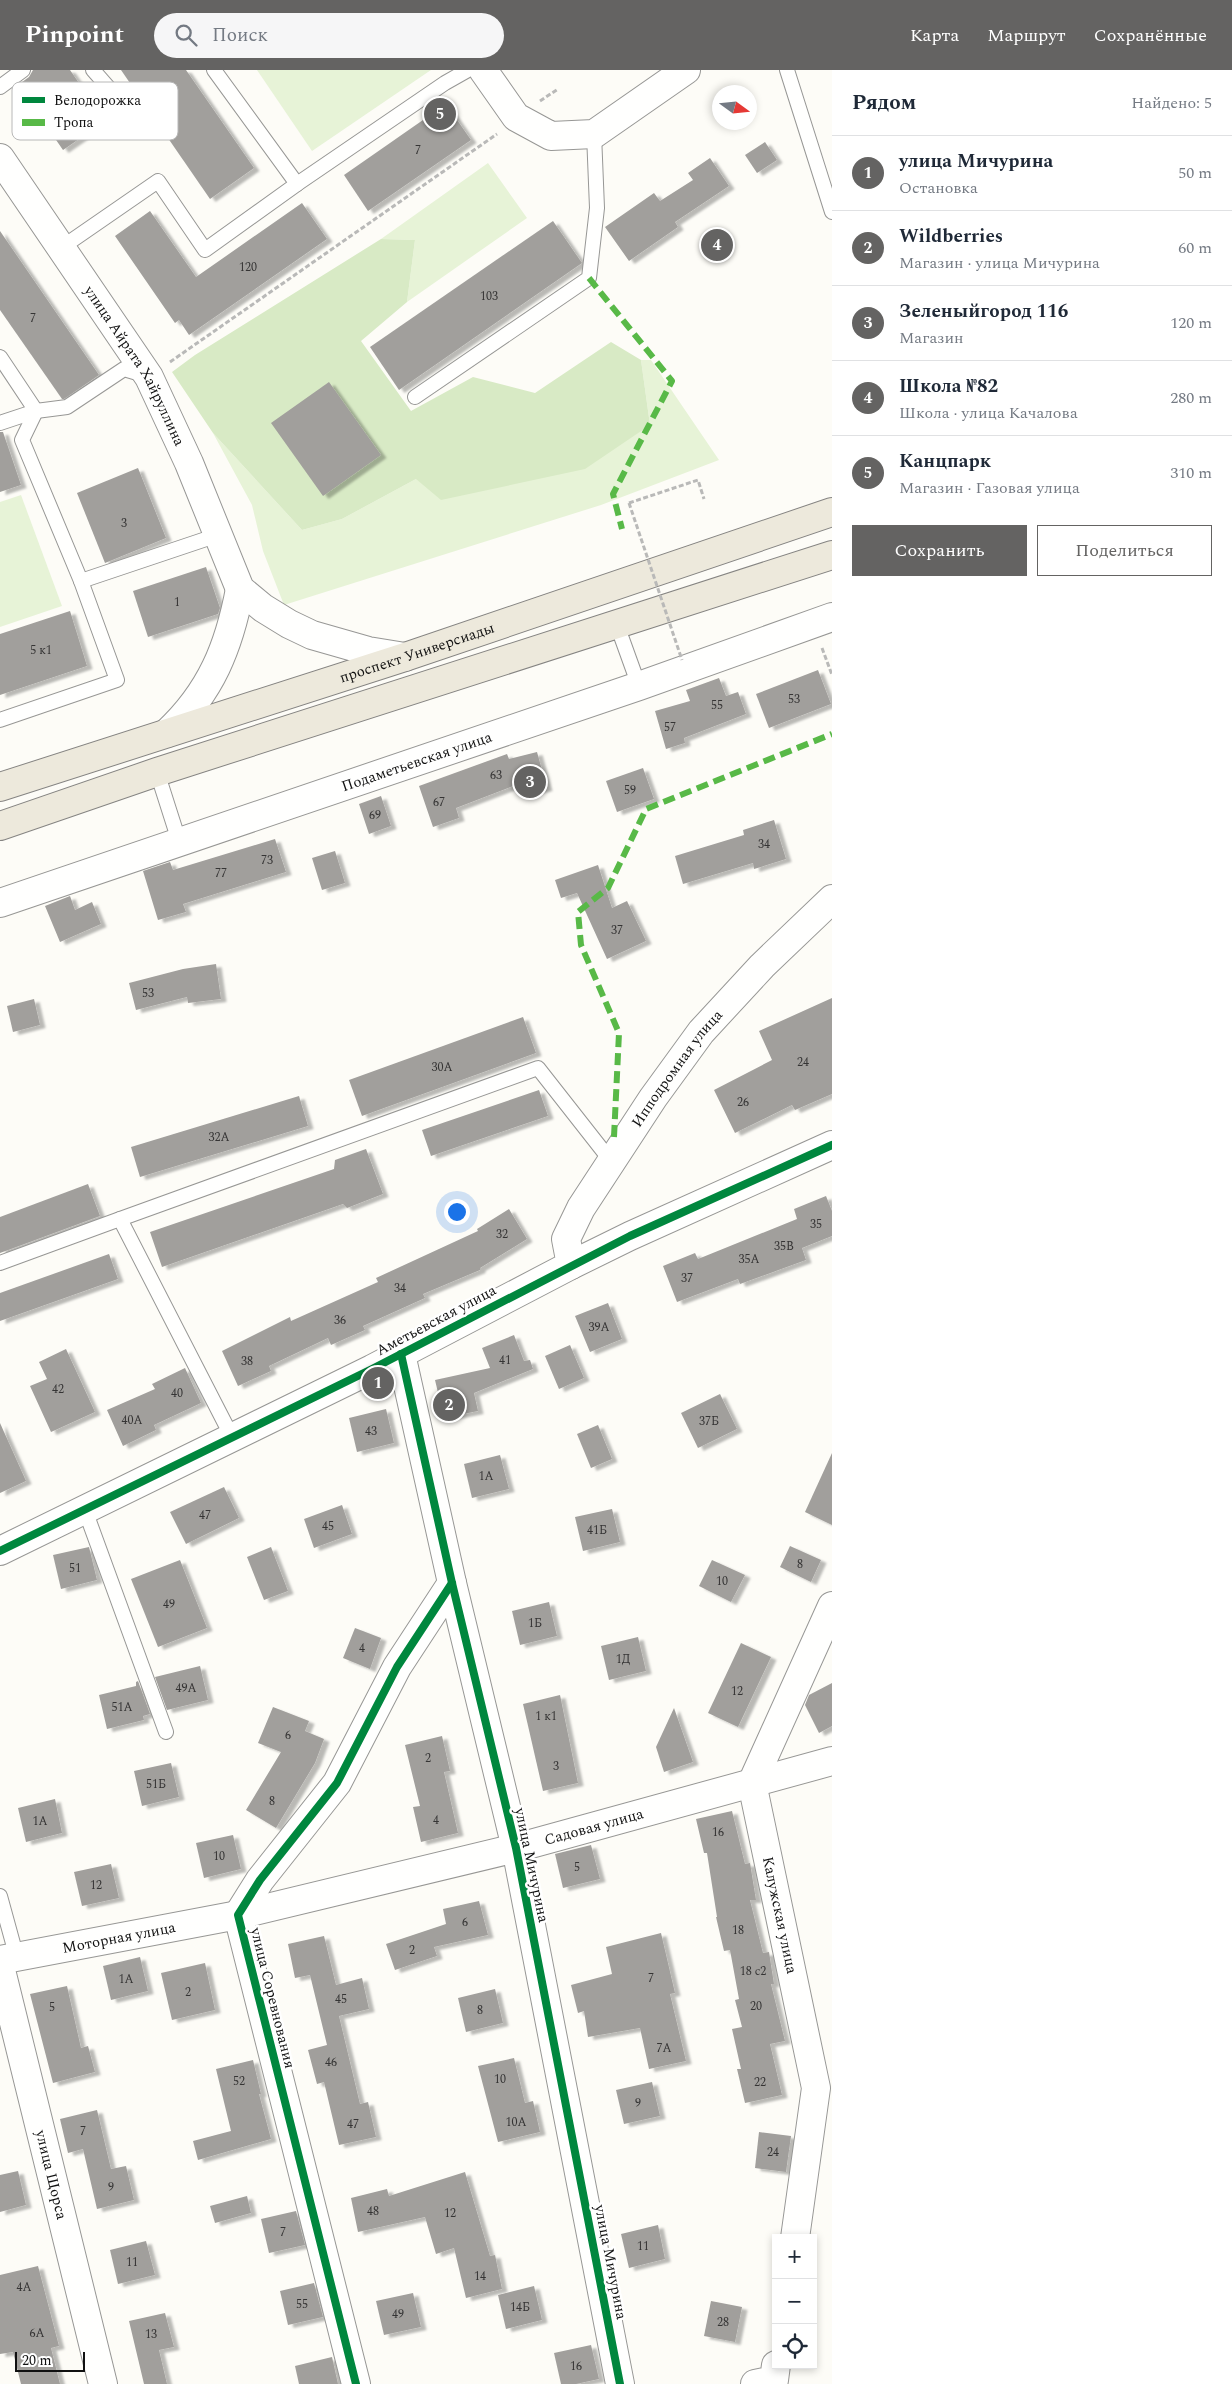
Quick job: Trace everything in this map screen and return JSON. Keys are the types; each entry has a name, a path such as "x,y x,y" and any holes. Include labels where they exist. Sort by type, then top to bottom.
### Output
{"main road":[{"name":"проспект Универсиады","path":"0,787 405,657 832,512"},
{"path":"0,826 157,772 832,555"}],"street":[{"path":"483,70 516,117 551,136 594,134 686,70"},
{"name":"улица Айрата Хайруллина","path":"2,165 149,377 189,463 240,589 263,608 289,624 312,634 368,651 405,657"},
{"path":"167,732 186,715 202,693 216,668 228,641 240,589"},
{"name":"Подаметьевская улица","path":"0,903 639,686 832,617"},
{"name":"Ипподромная улица","path":"571,1265 566,1239 581,1208 653,1098 701,1032 762,966 832,899"},
{"name":"Аметьевская улица","path":"0,1551 400,1354 630,1236 832,1145"},
{"name":"улица Мичурина","path":"400,1354 452,1583 516,1848 620,2384"},
{"name":"улица Соревнования","path":"356,2384 238,1915 260,1880 337,1784 397,1667 452,1583"},
{"path":"752,1783 832,1606"},
{"name":"Садовая улица","path":"238,1915 516,1848 832,1760"},
{"name":"Калужская улица","path":"752,1783 816,2088 796,2234"},
{"name":"Моторная улица","path":"6,1961 238,1915"},
{"name":"улица Щорса","path":"6,1961 102,2384"},
{"path":"755,2384 774,2380 775,2369"}],"lane":[{"path":"0,87 24,70"},
{"path":"93,70 103,82"},
{"path":"214,70 297,184"},
{"path":"61,248 158,181 205,250 297,184 445,83 468,70"},
{"path":"787,70 832,212"},
{"path":"414,397 589,278 598,208 594,134"},
{"path":"0,357 36,411"},
{"path":"0,423 36,411 67,407 124,369 149,377"},
{"path":"0,720 117,680 81,582 22,440 36,411"},
{"path":"81,582 218,535"},
{"path":"617,624 639,686"},
{"path":"157,772 179,841"},
{"path":"0,1264 538,1068 610,1161"},
{"path":"120,1219 232,1437"},
{"path":"85,1510 166,1732"},
{"path":"0,1896 6,1961"}],"path":[{"path":"149,377 487,142 516,117 558,89"},
{"path":"682,660 629,503 698,480 704,499"}],"green space":[{"path":"257,70 431,70 312,151"},
{"path":"488,163 527,218 407,302 415,240 381,239"},
{"path":"381,239 415,240 407,302 361,341 411,411 473,377 535,393 611,342 641,360 650,425 585,469 441,500 416,479 342,519 302,530 213,433 172,372 195,355"},
{"path":"641,360 651,360 719,460 601,505 284,605 263,551 252,505 213,433 302,530 342,519 416,479 650,425"},
{"path":"21,495 62,606 0,627 0,502"}],"building":[{"path":"33,70 70,70 78,82 22,82 29,77"},
{"path":"121,70 186,70 254,168 210,199 169,140 178,140 178,82 129,82"},
{"path":"446,104 471,140 368,211 344,175"},
{"path":"56,140 77,140 63,150"},
{"path":"765,142 777,160 757,173 745,155"},
{"path":"710,158 729,186 675,222 678,227 629,261 605,227 654,193 660,201 693,180 688,173"},
{"path":"302,203 327,239 189,335 179,320 175,323 115,236 150,211 196,277"},
{"path":"553,221 582,263 399,390 370,347"},
{"path":"0,231 99,375 64,399 62,399 0,310"},
{"path":"329,382 381,455 323,496 271,423"},
{"path":"0,432 3,432 21,485 0,492"},
{"path":"138,468 166,538 105,563 77,493"},
{"path":"206,567 220,608 218,614 148,637 133,591"},
{"path":"70,611 87,666 0,695 0,634"},
{"path":"818,670 831,704 769,728 756,694"},
{"path":"719,678 726,696 738,692 746,714 684,738 685,743 666,749 655,711 690,701 686,690"},
{"path":"537,752 547,788 524,794 521,783 456,808 459,818 433,827 419,786 507,754 509,759"},
{"path":"643,768 654,799 617,812 606,781"},
{"path":"381,796 391,826 369,834 359,804"},
{"path":"774,820 786,859 754,869 753,863 683,884 675,856 744,835 743,830"},
{"path":"275,839 286,872 183,904 186,912 158,920 143,871 170,862 173,870"},
{"path":"335,851 345,883 322,890 312,858"},
{"path":"598,865 612,908 627,901 646,941 607,959 577,893 561,898 555,880"},
{"path":"70,896 75,910 92,902 101,924 60,942 45,906"},
{"path":"216,964 221,999 188,1003 187,997 136,1010 129,983 183,969"},
{"path":"832,998 832,1094 795,1110 792,1105 735,1133 714,1090 772,1060 759,1031"},
{"path":"34,999 40,1025 13,1032 7,1006"},
{"path":"523,1017 536,1053 362,1116 349,1080"},
{"path":"539,1090 548,1116 431,1156 422,1130"},
{"path":"299,1096 308,1126 140,1177 131,1147"},
{"path":"366,1149 383,1194 347,1208 343,1204 162,1267 150,1232 334,1169 335,1160"},
{"path":"88,1184 100,1216 0,1253 0,1217"},
{"path":"826,1196 832,1211 832,1236 802,1248 806,1260 740,1284 738,1279 677,1302 663,1266 695,1253 698,1259 797,1219 794,1209"},
{"path":"509,1209 527,1239 480,1268 480,1270 423,1294 425,1298 363,1326 365,1330 331,1345 328,1338 269,1366 271,1371 238,1386 222,1351 290,1317 291,1321 378,1282 376,1278 478,1231 477,1229"},
{"path":"109,1254 118,1279 0,1321 0,1293"},
{"path":"608,1303 622,1339 590,1352 575,1316"},
{"path":"514,1335 524,1361 530,1360 533,1369 474,1393 478,1411 444,1418 435,1380 490,1368 482,1348"},
{"path":"570,1345 584,1378 559,1389 545,1356"},
{"path":"66,1349 95,1412 51,1432 30,1386 47,1379 39,1362"},
{"path":"185,1368 201,1403 154,1425 156,1430 123,1446 107,1410 155,1389 152,1384"},
{"path":"720,1394 737,1429 698,1448 681,1413"},
{"path":"386,1409 394,1443 357,1452 349,1418"},
{"path":"0,1423 26,1481 0,1493"},
{"path":"598,1425 612,1459 591,1468 577,1434"},
{"path":"832,1453 832,1525 805,1512"},
{"path":"500,1455 509,1489 472,1498 464,1464"},
{"path":"224,1487 239,1518 186,1544 170,1512"},
{"path":"342,1505 352,1534 314,1548 304,1519"},
{"path":"612,1509 620,1542 583,1551 575,1517"},
{"path":"790,1546 821,1560 811,1582 780,1567"},
{"path":"89,1547 97,1580 61,1589 53,1555"},
{"path":"271,1547 288,1591 264,1600 247,1557"},
{"path":"180,1560 207,1628 158,1647 131,1579"},
{"path":"712,1560 745,1575 731,1602 699,1586"},
{"path":"549,1602 557,1636 520,1645 512,1611"},
{"path":"355,1628 381,1638 370,1669 343,1658"},
{"path":"638,1637 646,1671 609,1680 601,1646"},
{"path":"741,1643 771,1657 738,1727 708,1713"},
{"path":"200,1666 208,1700 167,1710 155,1677"},
{"path":"138,1681 150,1714 143,1716 144,1720 107,1729 99,1695 136,1686"},
{"path":"832,1683 832,1726 819,1733 805,1705 809,1695"},
{"path":"560,1695 578,1783 543,1791 523,1704"},
{"path":"273,1707 309,1721 305,1731 324,1739 315,1763 276,1828 246,1810 281,1752 258,1743"},
{"path":"674,1708 693,1762 664,1772 656,1747"},
{"path":"442,1736 450,1771 444,1772 458,1833 421,1842 413,1807 420,1806 405,1745"},
{"path":"171,1763 179,1797 142,1806 134,1771"},
{"path":"55,1799 62,1833 26,1842 18,1808"},
{"path":"732,1811 745,1864 750,1863 756,1900 750,1900 763,1953 769,1952 774,1984 771,1984 785,2041 770,2044 782,2095 745,2103 737,2069 741,2069 732,2029 742,2027 735,2000 739,1999 730,1950 724,1951 716,1917 707,1853 704,1853 696,1819"},
{"path":"233,1835 241,1869 204,1878 196,1843"},
{"path":"591,1845 600,1879 563,1888 555,1854"},
{"path":"111,1864 119,1898 82,1906 74,1872"},
{"path":"479,1901 488,1935 434,1947 437,1956 395,1970 386,1944 446,1924 443,1909"},
{"path":"661,1933 675,1993 670,1994 686,2061 649,2069 640,2028 588,2037 584,2011 578,2013 571,1985 612,1974 606,1947"},
{"path":"324,1936 336,1985 362,1978 369,2009 339,2016 360,2104 368,2102 376,2137 339,2145 324,2082 317,2084 308,2050 327,2045 310,1975 295,1978 288,1944"},
{"path":"140,1957 148,1991 111,2000 103,1966"},
{"path":"205,1963 215,2010 172,2020 161,1973"},
{"path":"67,1986 81,2048 88,2046 95,2072 53,2083 30,1994"},
{"path":"495,1989 503,2023 466,2032 458,1998"},
{"path":"514,2058 525,2103 533,2101 540,2132 498,2142 478,2066"},
{"path":"253,2060 261,2094 259,2094 271,2139 198,2160 193,2141 231,2131 216,2069"},
{"path":"652,2082 660,2116 624,2124 616,2090"},
{"path":"97,2110 111,2169 126,2166 134,2200 97,2209 83,2149 68,2153 60,2119"},
{"path":"759,2132 791,2136 786,2172 755,2168"},
{"path":"18,2171 26,2205 0,2212 0,2175"},
{"path":"465,2172 490,2256 495,2255 502,2289 466,2298 454,2248 436,2254 425,2217 358,2232 351,2198 387,2189 389,2196"},
{"path":"247,2196 251,2213 215,2223 210,2206"},
{"path":"296,2211 305,2245 269,2253 261,2219"},
{"path":"658,2225 665,2259 629,2268 621,2234"},
{"path":"146,2241 155,2275 118,2284 110,2250"},
{"path":"38,2266 59,2346 51,2348 60,2384 21,2384 13,2352 0,2354 0,2275"},
{"path":"314,2283 323,2317 288,2325 280,2291"},
{"path":"534,2286 542,2320 506,2329 498,2295"},
{"path":"413,2293 421,2327 384,2335 376,2301"},
{"path":"711,2301 742,2307 735,2342 704,2336"},
{"path":"165,2313 174,2347 159,2350 167,2384 144,2384 129,2321"},
{"path":"591,2345 599,2379 576,2384 561,2384 554,2353"},
{"path":"332,2357 338,2384 299,2384 295,2366"}],"marked path":[{"path":"589,278 672,381 613,494 622,529"},
{"path":"614,1137 619,1033 581,945 578,912 608,888 646,809 832,734"}],"cycle path":[{"path":"0,1551 372,1369 630,1236 832,1145"},
{"path":"401,1354 452,1583 516,1848 620,2384"},
{"path":"356,2384 238,1915 260,1880 337,1783 397,1667 452,1583"}],"place":[{"name":"Канцпарк","path":"440,114"},
{"name":"Школа №82","path":"717,245"},
{"name":"Зеленыйгород 116","path":"530,782"},
{"name":"улица Мичурина","path":"378,1383"},
{"name":"Wildberries","path":"449,1405"}]}
